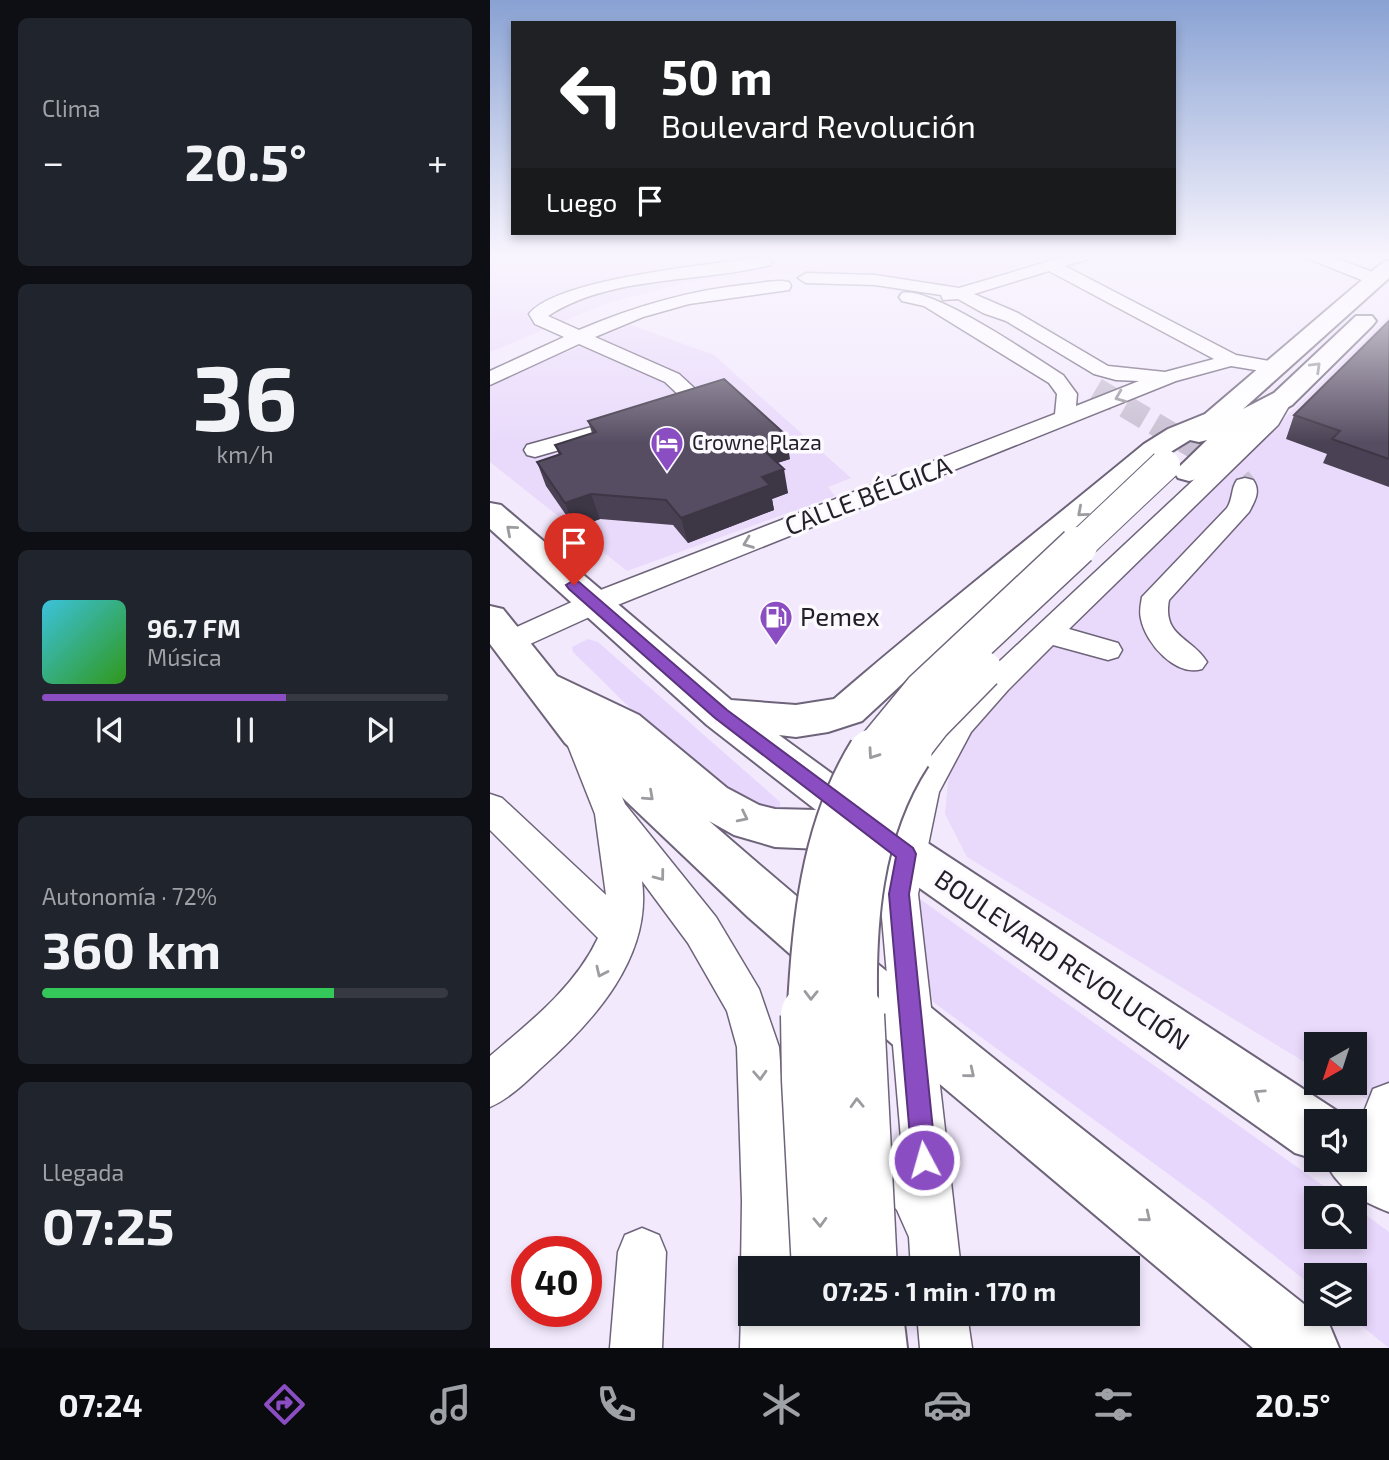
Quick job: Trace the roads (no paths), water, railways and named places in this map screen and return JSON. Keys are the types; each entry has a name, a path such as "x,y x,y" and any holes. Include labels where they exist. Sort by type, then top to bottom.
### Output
{"main road":[{"path":"866,1256 860,1180 851,961 856,902 867,842 890,783 921,736 948,705 1177,469 1217,419 1274,367 1337,318"},
{"path":"821,1256 810,1049 811,980 819,917 837,831 862,769 895,722 923,691 1177,469 1251,416 1283,399 1352,318"},
{"path":"721,714 796,721 828,717 848,710 931,636 989,591 1154,450 1178,435 1217,419"},
{"name":"BOULEVARD REVOLUCIÓN","path":"490,512 721,714 906,854 1304,1124"},
{"path":"499,630 545,685 579,732 765,901 1305,1348"},
{"path":"931,636 952,636 979,646 995,668 997,682"},
{"path":"892,673 892,687 910,710 940,722 960,723"},
{"path":"545,685 625,726 711,801 751,822 775,828 821,830 906,854"},
{"path":"824,1326 825,1348"},
{"path":"871,1326 873,1348"}],"street":[{"path":"535,450 698,402 672,378 540,318"},
{"path":"490,363 621,318"},
{"path":"962,318 1056,379 1067,394 1065,419"},
{"path":"976,318 1096,388"},
{"path":"1014,318 1101,370 1116,374 1169,377"},
{"path":"1151,318 1231,360 1274,367"},
{"path":"490,379 571,333"},
{"name":"CALLE BÉLGICA","path":"499,630 594,603 1169,377 1231,360"},
{"path":"934,1255 899,894 922,791 960,723 997,682 1270,421 1283,399"},
{"path":"1192,662 1166,643 1154,618 1156,597 1237,512 1245,498 1245,485"},
{"path":"1046,633 1108,650"},
{"path":"490,1085 558,1023 597,982 619,933 625,891 611,811 579,732"},
{"path":"490,808 619,933"},
{"path":"611,811 702,930 745,1003 758,1047 766,1201 766,1256"},
{"path":"1370,1169 1389,1105"},
{"path":"766,1201 800,1168 842,1155 883,1164 915,1195 934,1255"},
{"path":"636,1348 642,1252"},
{"path":"766,1326 766,1348"},
{"path":"943,1326 946,1348"}],"tunnel":[{"path":"1096,389 1231,469 1245,485"}],"place":[{"name":"Crowne Plaza","path":"667,473"},
{"name":"Pemex","path":"776,647"}]}
